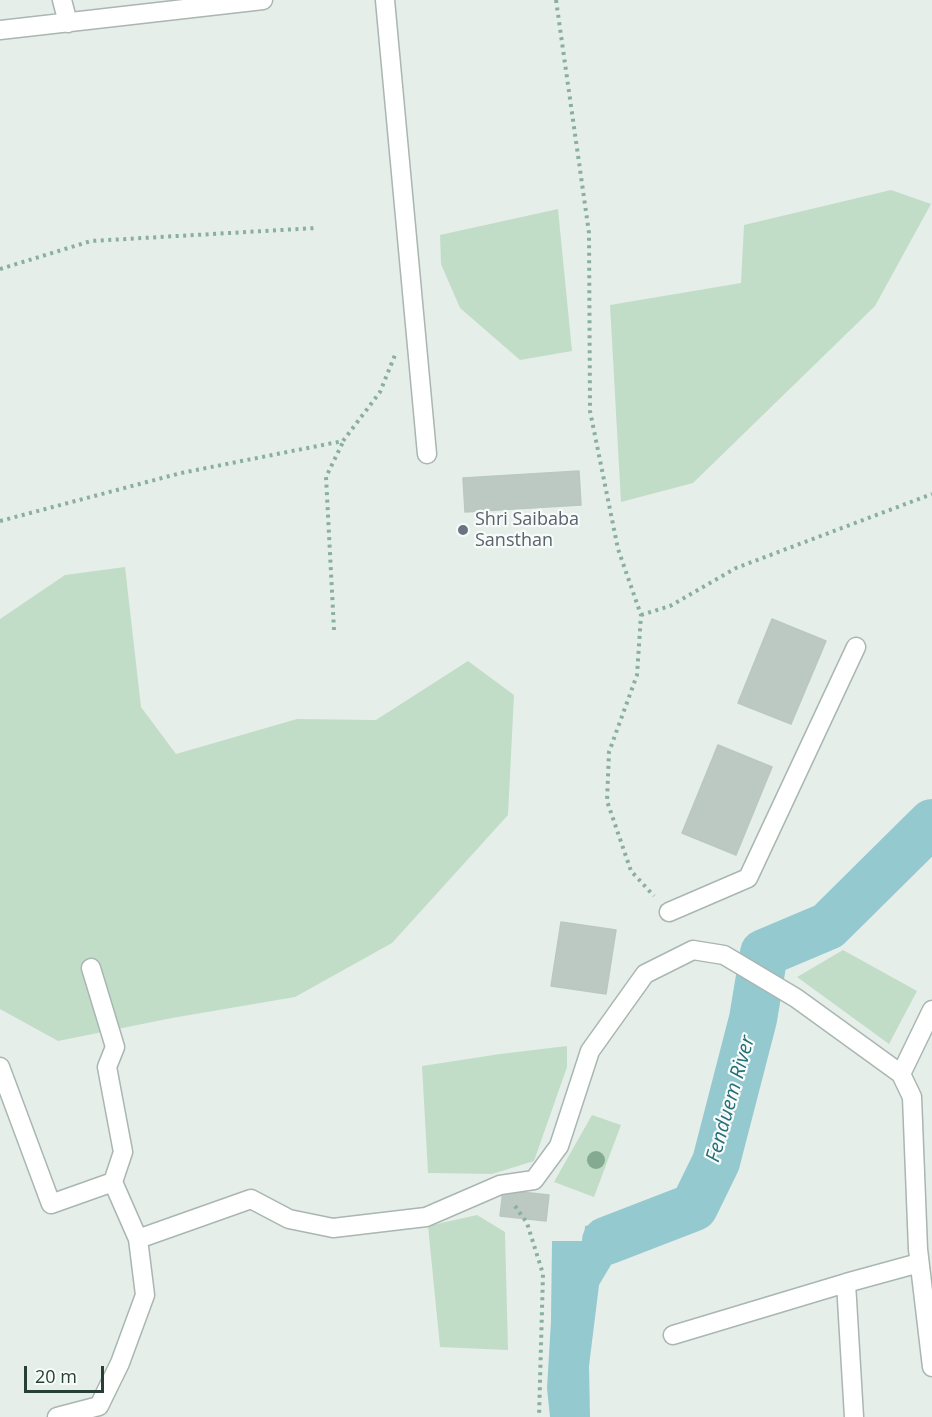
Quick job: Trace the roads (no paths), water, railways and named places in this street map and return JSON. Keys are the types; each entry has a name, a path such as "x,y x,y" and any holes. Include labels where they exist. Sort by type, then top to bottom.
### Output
{"street":[{"path":"62,0 68,23"},
{"path":"0,30 263,0"},
{"path":"386,0 427,454"},
{"path":"669,912 748,878 856,647"},
{"path":"138,1239 250,1199 289,1219 333,1228 426,1217 500,1185 534,1180 559,1146 590,1051 645,974 693,950 724,955 796,998 901,1074 912,1097 919,1263 932,1367"},
{"path":"57,1417 99,1406 120,1363 145,1295 138,1239 113,1182 123,1152 107,1067 116,1047 91,968"},
{"path":"901,1074 932,1010"},
{"path":"0,1067 51,1204 113,1182"},
{"path":"673,1335 919,1263"},
{"path":"846,1283 854,1417"}],"water":[{"path":"634,1216 693,1218 688,1225 655,1237 615,1258 599,1285 589,1366 590,1417 550,1417 547,1388 552,1241 584,1241 585,1226"}],"waterway":[{"name":"Fenduem River","path":"606,1241 694,1207 716,1162 753,1019 764,953 828,926 932,823"}],"place":[{"name":"Shri Saibaba Sansthan","path":"463,530"}]}
